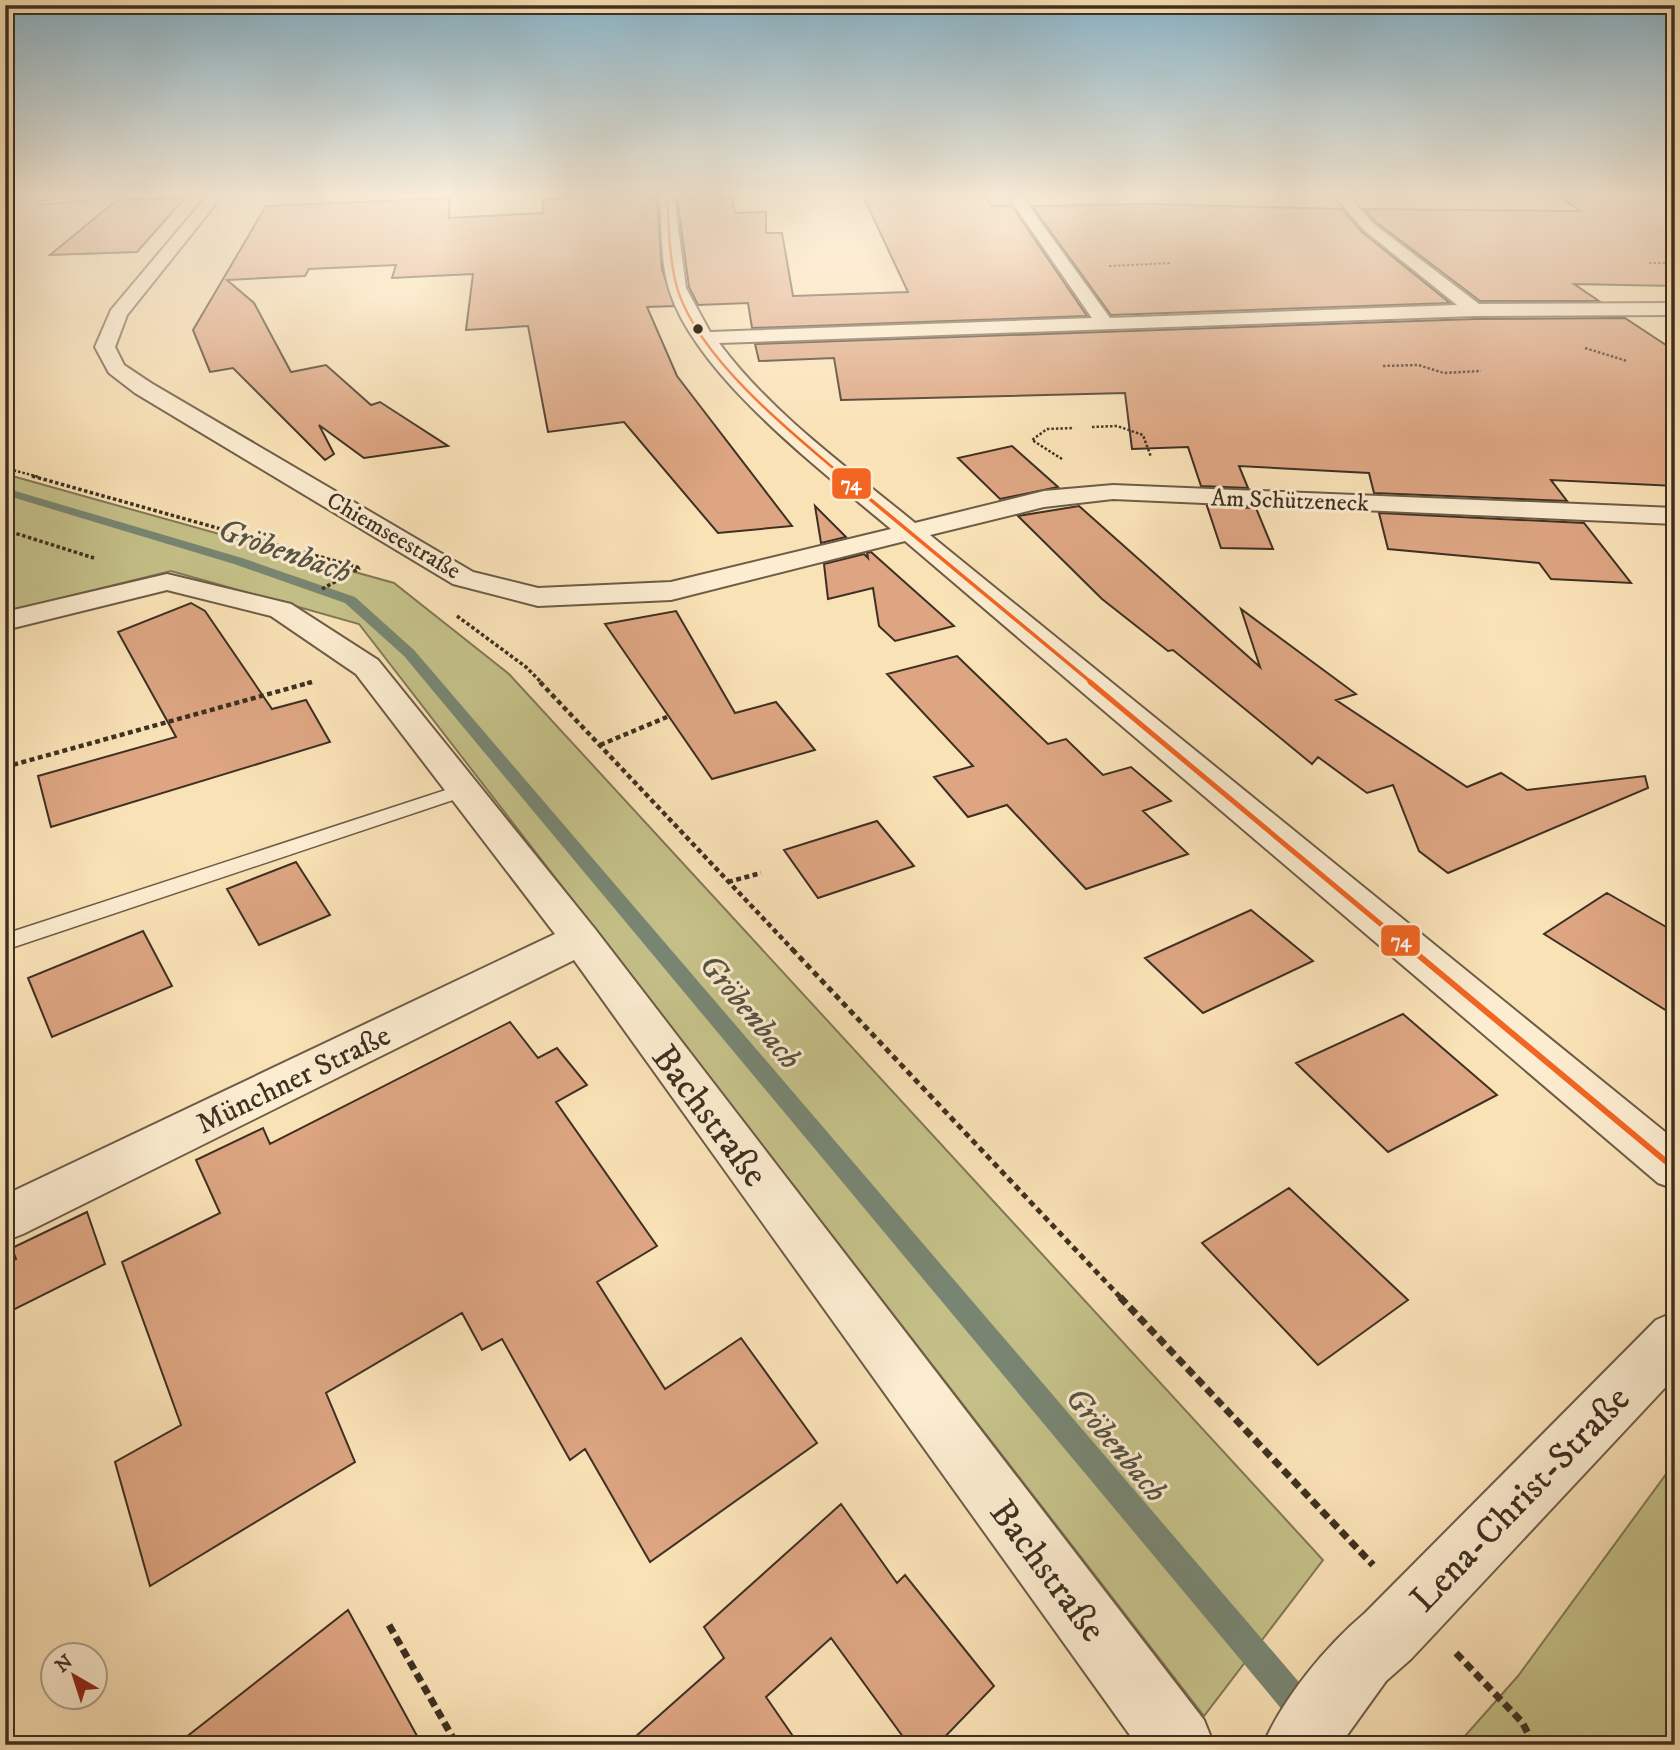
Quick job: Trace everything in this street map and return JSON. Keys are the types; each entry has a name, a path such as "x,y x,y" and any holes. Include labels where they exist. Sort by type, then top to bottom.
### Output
{"street":[{"name":"Chiemseestraße","path":"148,278 118,314 105,347 116,369 143,388 463,578 538,597 671,591 909,531"},
{"path":"677,278 679,294 703,338 743,385 792,431 1675,1169"},
{"path":"1074,278 1104,321"},
{"path":"1432,278 1475,310"},
{"path":"703,338 1104,321 1475,310 1675,309"},
{"name":"Am Schützeneck","path":"909,531 1044,499 1113,492 1675,516"},
{"path":"5,621 167,582"},
{"name":"Bachstraße","path":"167,582 281,610 367,667 581,939 1180,1745"},
{"name":"Münchner Straße","path":"5,1219 581,939"},
{"name":"Lena-Christ-Straße","path":"1298,1745 1363,1658 1388,1636 1675,1338"}],"lane":[{"path":"5,942 464,789"}],"path":[{"path":"1383,366 1418,365 1444,373 1481,371"},
{"path":"1092,427 1117,426 1143,435 1165,495"},
{"path":"1073,428 1047,429 1032,440 1113,492"},
{"path":"5,468 359,568"},
{"path":"5,530 167,582"},
{"path":"463,578 447,595 458,620 526,667 1522,1722 1534,1745"},
{"path":"5,767 367,667"},
{"path":"600,745 667,717"},
{"path":"729,882 761,873"},
{"path":"390,1625 457,1745"}],"shaded area":[{"path":"5,474 394,583 509,674 1323,1560 1204,1716 359,624 171,571 5,612"},
{"path":"1675,1462 1675,1745 1457,1745 1518,1676"}],"building":[{"path":"224,278 272,278 227,280 254,303 291,372 326,365 371,405 380,402 448,446 364,458 319,425 334,454 325,460 233,368 210,372 193,330"},
{"path":"473,278 665,278 674,306 647,307 677,376 792,526 718,533 624,422 548,432 528,326 466,330"},
{"path":"688,278 790,278 793,296 908,292 901,278 1061,278 1087,316 752,328 748,303 698,305 689,287"},
{"path":"1084,278 1419,278 1450,303 1111,315"},
{"path":"1449,278 1675,278 1675,286 1574,284 1599,301 1480,301"},
{"path":"1625,318 1675,351 1675,486 1551,480 1567,501 1374,493 1369,473 1239,466 1248,488 1201,486 1188,447 1132,449 1125,393 841,400 834,358 759,361 755,344 1475,319"},
{"path":"1012,446 1058,487 1000,499 958,458"},
{"path":"815,506 846,537 821,543"},
{"path":"1079,506 1260,667 1241,609 1356,694 1336,700 1467,787 1501,773 1527,790 1645,776 1648,788 1448,873 1419,851 1393,785 1367,793 1318,757 1312,764 1173,650 1168,651 1102,599 1018,516"},
{"path":"1207,506 1256,508 1273,549 1221,548"},
{"path":"1379,513 1584,523 1631,583 1551,579 1539,563 1388,549"},
{"path":"871,552 954,626 895,641 879,626 873,588 828,599 824,564 864,554 868,558 867,553"},
{"path":"191,603 205,611 272,709 306,700 330,742 51,827 38,776 176,737 118,632"},
{"path":"676,611 735,713 776,702 815,750 712,779 605,624"},
{"path":"957,656 1048,744 1066,739 1103,775 1131,767 1171,801 1143,811 1188,854 1086,889 1007,805 968,817 934,777 973,766 887,674"},
{"path":"877,821 914,866 818,898 784,850"},
{"path":"296,862 330,915 259,945 227,889"},
{"path":"1607,893 1675,932 1675,1016 1544,934"},
{"path":"1251,910 1313,961 1203,1013 1145,958"},
{"path":"143,931 172,986 52,1037 28,978"},
{"path":"1403,1014 1497,1095 1388,1152 1296,1063"},
{"path":"510,1022 538,1058 557,1048 587,1085 556,1102 657,1246 597,1282 665,1389 741,1338 817,1443 650,1562 585,1449 570,1460 502,1339 482,1350 462,1313 326,1393 355,1462 150,1586 115,1462 181,1425 122,1262 220,1213 196,1160 263,1128 270,1144"},
{"path":"1289,1188 1408,1300 1318,1365 1202,1243"},
{"path":"87,1212 105,1264 5,1314 5,1264 16,1259 12,1248"},
{"path":"841,1504 897,1583 905,1575 994,1686 937,1745 909,1745 831,1638 766,1697 799,1745 626,1745 724,1658 704,1627"},
{"path":"348,1610 422,1745 176,1745"}],"waterway":[{"name":"Gröbenbach","path":"5,491 238,561 350,600 409,653 1305,1713"}],"transit line":[{"name":"74","path":"675,278 680,296 698,329 722,361 750,393 815,453 1675,1169"}]}
